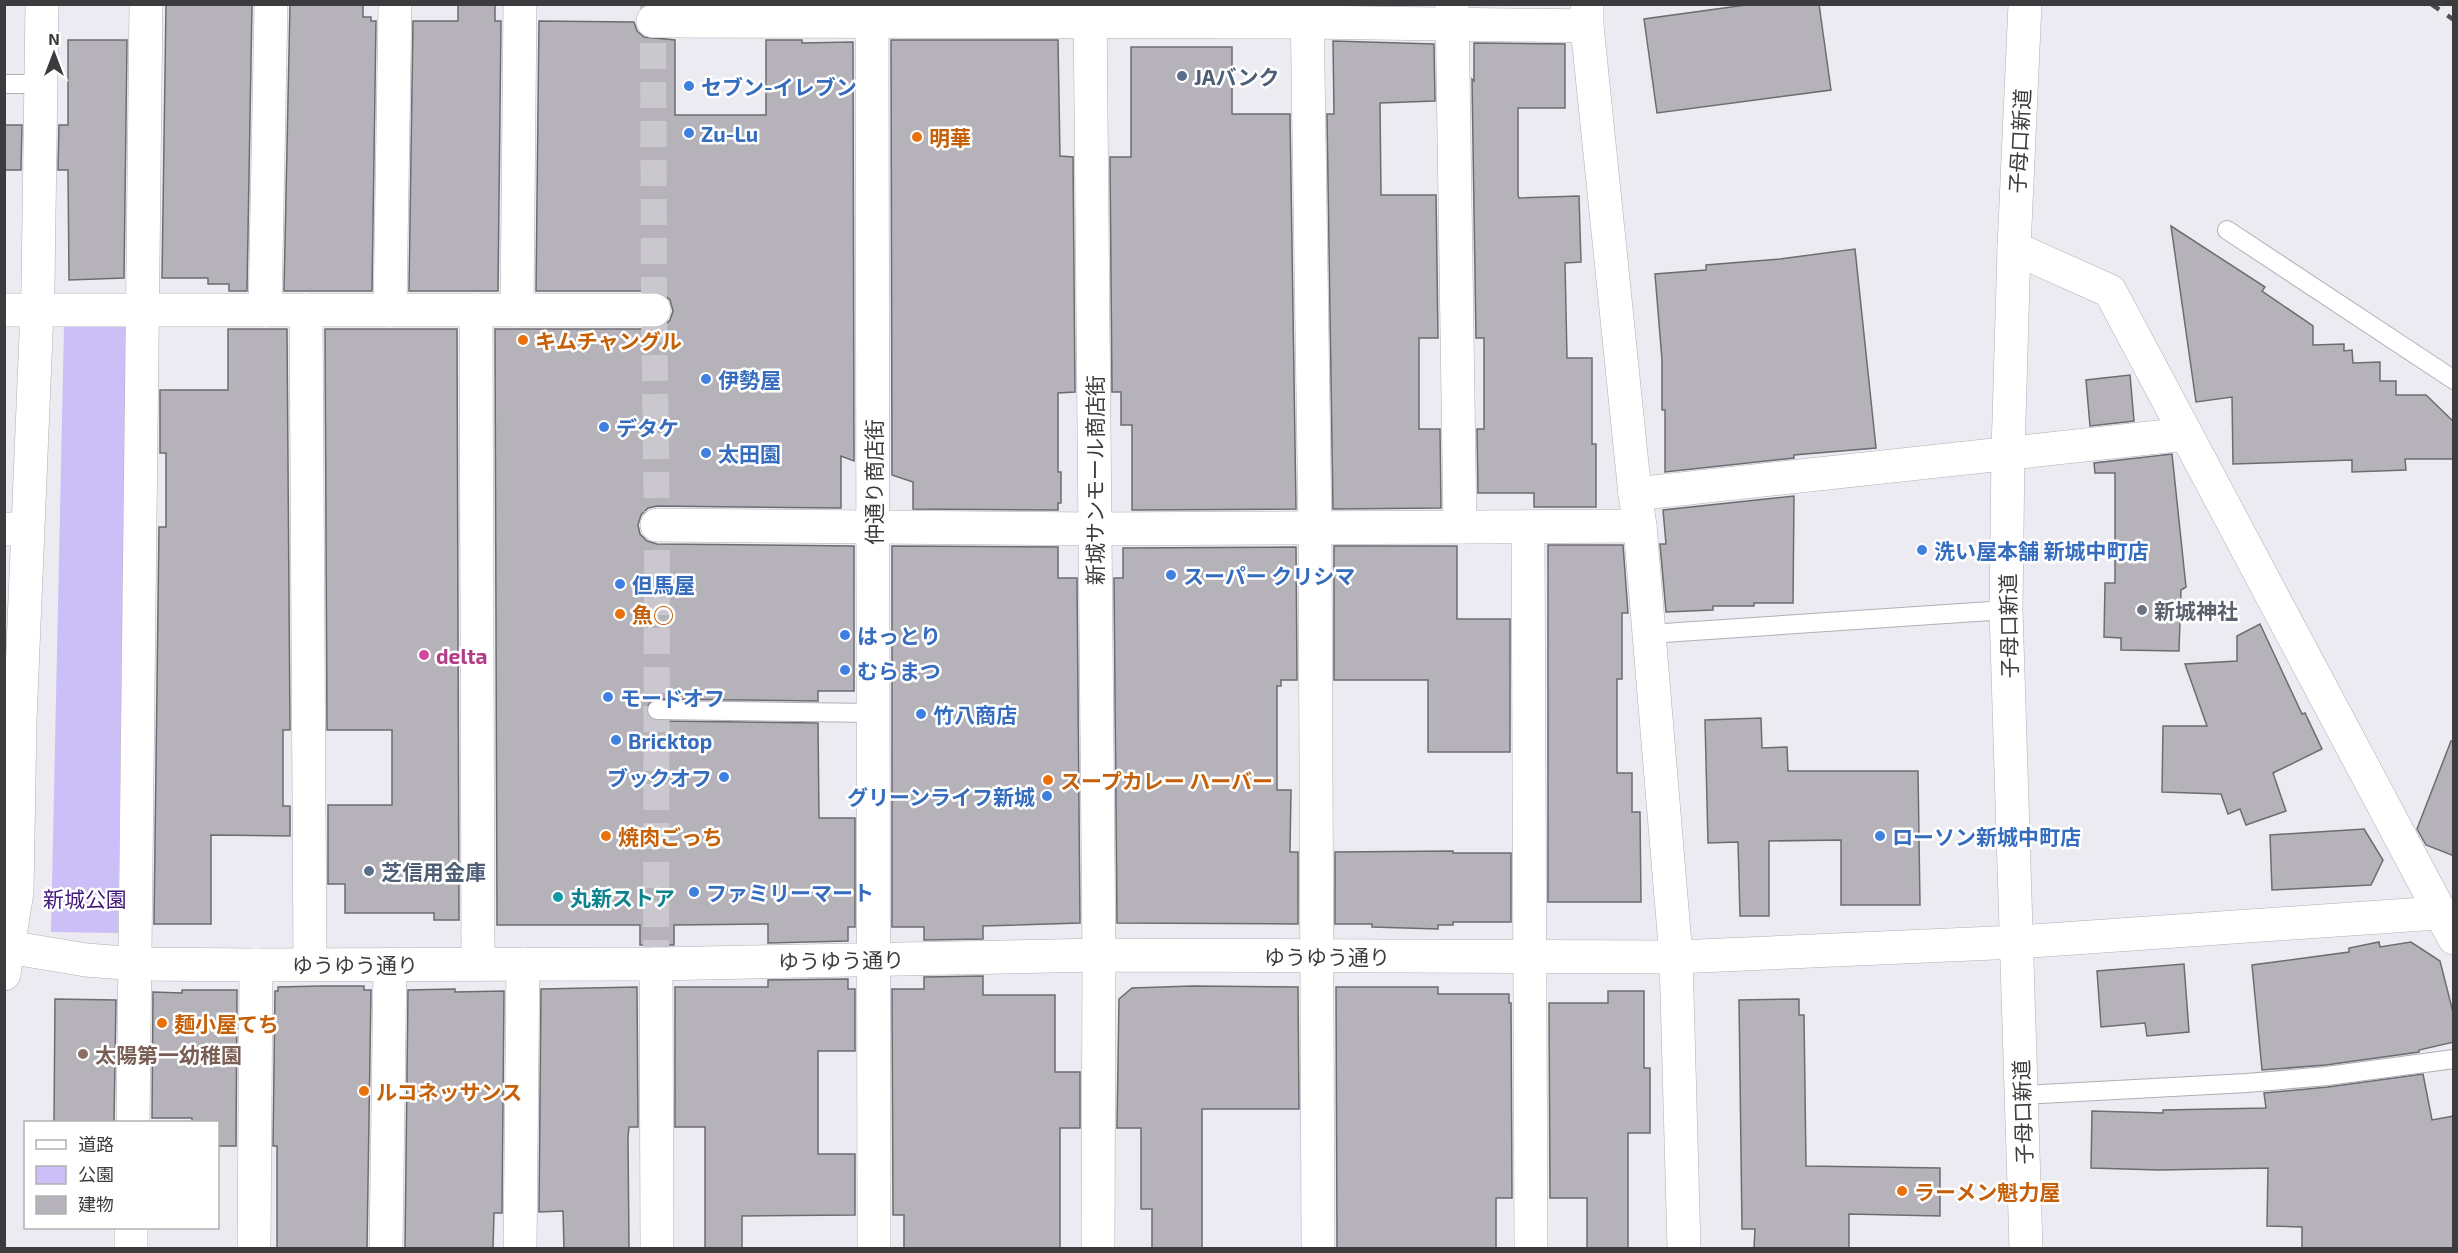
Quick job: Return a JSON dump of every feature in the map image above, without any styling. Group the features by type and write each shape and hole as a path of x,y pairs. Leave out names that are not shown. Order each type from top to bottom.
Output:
{"street":[{"path":"6,956 16,892 12,720 16,529 37,310 42,4"},
{"path":"134,1121 146,4"},
{"path":"266,310 271,4"},
{"path":"390,310 395,4"},
{"path":"517,310 520,4"},
{"name":"子母口新道","path":"2025,4 2014,248 2006,610 2026,1248"},
{"path":"653,21 872,13 1587,15 1640,526 1676,957 1684,1248"},
{"name":"仲通り商店街","path":"872,13 874,1248"},
{"name":"新城サンモール商店街","path":"1090,13 1099,955 1098,1248"},
{"path":"1307,13 1315,528 1318,1248"},
{"path":"1452,14 1460,527"},
{"path":"2014,248 2110,291 2448,923"},
{"path":"4,310 654,310"},
{"path":"306,310 310,964"},
{"path":"476,310 478,964"},
{"path":"1635,494 2186,434"},
{"path":"657,525 1094,529 1640,526"},
{"path":"1528,527 1531,1248"},
{"name":"ゆうゆう通り","path":"6,956 137,964 256,965 656,964 1099,955 1676,957 2448,923"},
{"path":"387,1248 390,964"},
{"path":"520,1248 523,964"},
{"path":"656,964 657,1248"},
{"path":"254,1248 256,965"},
{"path":"131,1229 131,1248"}],"lane":[{"path":"4,84 41,84"},
{"path":"2227,230 2454,380"},
{"path":"1649,634 2006,610"},
{"path":"657,710 873,713"},
{"path":"2021,1095 2247,1083 2327,1076 2454,1059"}],"green space":[{"name":"新城公園","path":"64,326 126,326 118,933 51,932"}],"building":[{"path":"166,4 252,4 247,291 229,291 229,284 208,284 208,278 162,278"},
{"path":"290,4 363,4 363,17 371,17 371,21 376,21 372,291 284,291"},
{"path":"458,4 495,4 495,21 501,21 498,291 409,291 413,21 458,21"},
{"path":"1753,4 1819,4 1831,90 1657,113 1644,19"},
{"path":"539,21 634,22 637,31 644,37 675,40 675,115 766,115 766,40 802,40 802,43 853,42 854,461 841,456 841,508 657,506 648,508 641,515 638,525 640,534 647,541 657,544 854,546 854,691 818,691 818,701 657,699 651,701 646,709 648,716 657,721 818,723 819,818 855,818 855,927 848,927 848,941 768,943 768,924 674,925 674,945 640,945 640,925 497,925 495,329 654,329 664,326 670,320 673,311 670,300 655,291 536,291"},
{"path":"68,40 127,40 124,278 69,280 68,170 58,170 59,125 68,125"},
{"path":"891,40 1058,40 1060,156 1073,157 1075,392 1058,393 1058,472 1061,472 1061,503 1058,503 1058,510 913,509 913,482 892,475"},
{"path":"1333,41 1434,44 1435,101 1380,103 1381,195 1436,195 1438,338 1419,338 1419,429 1440,429 1441,508 1333,509 1327,114 1334,114"},
{"path":"1474,43 1565,44 1565,108 1518,108 1518,195 1519,198 1579,196 1581,262 1565,263 1567,358 1592,358 1592,444 1596,444 1596,507 1534,507 1534,493 1478,493 1477,429 1484,429 1484,338 1476,338 1472,79 1474,81"},
{"path":"1131,47 1232,47 1232,114 1290,114 1296,509 1132,510 1132,425 1121,425 1121,392 1112,392 1110,157 1131,157"},
{"path":"4,125 22,125 21,170 4,170"},
{"path":"2171,226 2265,287 2262,291 2313,326 2313,345 2344,344 2344,351 2352,350 2353,363 2380,362 2380,381 2396,381 2396,395 2426,395 2454,422 2454,459 2405,459 2406,470 2352,472 2352,460 2233,464 2232,397 2196,402"},
{"path":"1855,249 1876,448 1794,455 1794,458 1665,472 1665,410 1662,410 1662,360 1655,274 1706,270 1706,265 1780,259"},
{"path":"228,329 287,329 290,730 283,730 283,806 290,806 290,836 211,835 211,924 154,924 159,527 166,527 166,453 160,453 160,390 228,390"},
{"path":"325,329 457,329 459,920 434,920 434,913 345,913 345,884 328,884 328,805 392,805 392,730 327,730"},
{"path":"2130,375 2134,421 2090,426 2086,380"},
{"path":"2172,454 2186,587 2181,590 2179,651 2121,650 2121,638 2104,637 2105,583 2115,583 2115,473 2095,473 2094,463"},
{"path":"1794,496 1793,603 1754,603 1754,606 1713,606 1713,610 1666,612 1660,544 1666,544 1663,510"},
{"path":"1548,545 1623,545 1628,613 1622,613 1622,679 1617,679 1617,773 1632,773 1632,812 1640,812 1641,902 1548,902"},
{"path":"892,546 1058,547 1058,578 1077,578 1080,923 983,926 983,939 924,940 924,927 892,927"},
{"path":"1334,546 1457,546 1457,619 1510,619 1510,752 1428,752 1428,680 1334,680"},
{"path":"1296,547 1297,680 1281,680 1281,686 1277,686 1277,790 1291,790 1290,852 1298,852 1298,924 1117,923 1114,578 1123,578 1123,548"},
{"path":"2260,624 2302,714 2305,713 2322,749 2273,773 2286,811 2246,825 2240,809 2228,814 2221,794 2162,792 2163,726 2207,726 2185,664 2237,661 2237,636"},
{"path":"1761,718 1762,748 1787,747 1788,771 1918,771 1920,905 1841,905 1841,840 1769,841 1769,916 1740,916 1738,842 1708,843 1705,720"},
{"path":"2451,741 2454,742 2454,856 2426,845 2417,829"},
{"path":"2364,829 2383,860 2371,885 2272,890 2270,835"},
{"path":"1453,851 1453,853 1511,853 1511,922 1453,922 1453,925 1438,925 1438,929 1335,924 1335,852"},
{"path":"2379,942 2380,947 2411,942 2440,961 2454,1016 2454,1042 2419,1050 2419,1052 2326,1065 2262,1070 2252,965 2349,952 2349,948"},
{"path":"2184,964 2189,1032 2147,1036 2145,1023 2101,1027 2097,971"},
{"path":"983,976 983,995 1055,995 1055,1072 1080,1072 1080,1128 1060,1128 1060,1248 904,1248 904,1215 893,1215 892,989 924,989 924,977"},
{"path":"848,979 848,989 855,989 855,1051 818,1051 818,1154 855,1154 855,1215 742,1216 742,1248 705,1248 705,1127 675,1127 675,987 768,987 768,980"},
{"path":"364,986 364,990 371,990 367,1248 277,1248 277,1146 273,1146 275,991 278,991 278,987"},
{"path":"637,987 638,1127 629,1127 628,1137 629,1248 564,1248 563,1211 539,1212 541,989"},
{"path":"1298,987 1299,1109 1202,1109 1202,1248 1152,1248 1152,1209 1141,1209 1141,1128 1117,1128 1119,999 1132,988"},
{"path":"1336,987 1438,987 1438,994 1509,994 1509,1003 1511,1003 1512,1198 1496,1198 1496,1248 1337,1248"},
{"path":"455,989 455,992 504,991 502,1213 494,1213 493,1248 405,1248 408,990"},
{"path":"182,990 237,990 236,1146 219,1146 219,1121 152,1118 153,992 182,993"},
{"path":"1608,991 1644,991 1644,1068 1650,1068 1650,1133 1628,1133 1628,1248 1587,1248 1587,1198 1550,1198 1549,1003 1608,1003"},
{"name":"太陽第一幼稚園","path":"55,999 116,1000 114,1121 54,1121"},
{"path":"1799,999 1799,1015 1804,1015 1806,1166 1940,1168 1940,1216 1849,1214 1849,1248 1754,1248 1755,1229 1742,1229 1739,1000"},
{"path":"2423,1074 2432,1120 2454,1116 2454,1248 2302,1248 2302,1227 2267,1226 2268,1168 2159,1170 2091,1168 2092,1111 2163,1113 2163,1110 2266,1108 2264,1093"}],"tunnel":[{"path":"653,4 657,525 656,964"}],"railway":[{"path":"2431,4 2454,20"}],"place":[{"name":"JAバンク","path":"1182,76"},
{"name":"セブン-イレブン","path":"689,86"},
{"name":"Zu-Lu","path":"689,133"},
{"name":"明華","path":"917,137"},
{"name":"キムチャングル","path":"523,340"},
{"name":"伊勢屋","path":"706,379"},
{"name":"デタケ","path":"604,427"},
{"name":"太田園","path":"706,453"},
{"name":"洗い屋本舗 新城中町店","path":"1922,550"},
{"name":"スーパー クリシマ","path":"1171,575"},
{"name":"但馬屋","path":"620,584"},
{"name":"新城神社","path":"2142,610"},
{"name":"魚○","path":"620,614"},
{"name":"はっとり","path":"845,635"},
{"name":"delta","path":"424,655"},
{"name":"むらまつ","path":"845,670"},
{"name":"モードオフ","path":"608,697"},
{"name":"竹八商店","path":"921,714"},
{"name":"Bricktop","path":"616,740"},
{"name":"ブックオフ","path":"724,777"},
{"name":"スープカレー ハーバー","path":"1048,780"},
{"name":"グリーンライフ新城","path":"1047,796"},
{"name":"焼肉ごっち","path":"606,836"},
{"name":"ローソン新城中町店","path":"1880,836"},
{"name":"芝信用金庫","path":"369,871"},
{"name":"ファミリーマート","path":"694,892"},
{"name":"丸新ストア","path":"558,897"},
{"name":"麺小屋てち","path":"162,1023"},
{"name":"太陽第一幼稚園","path":"83,1054"},
{"name":"ルコネッサンス","path":"364,1091"},
{"name":"ラーメン魁力屋","path":"1902,1191"}]}
